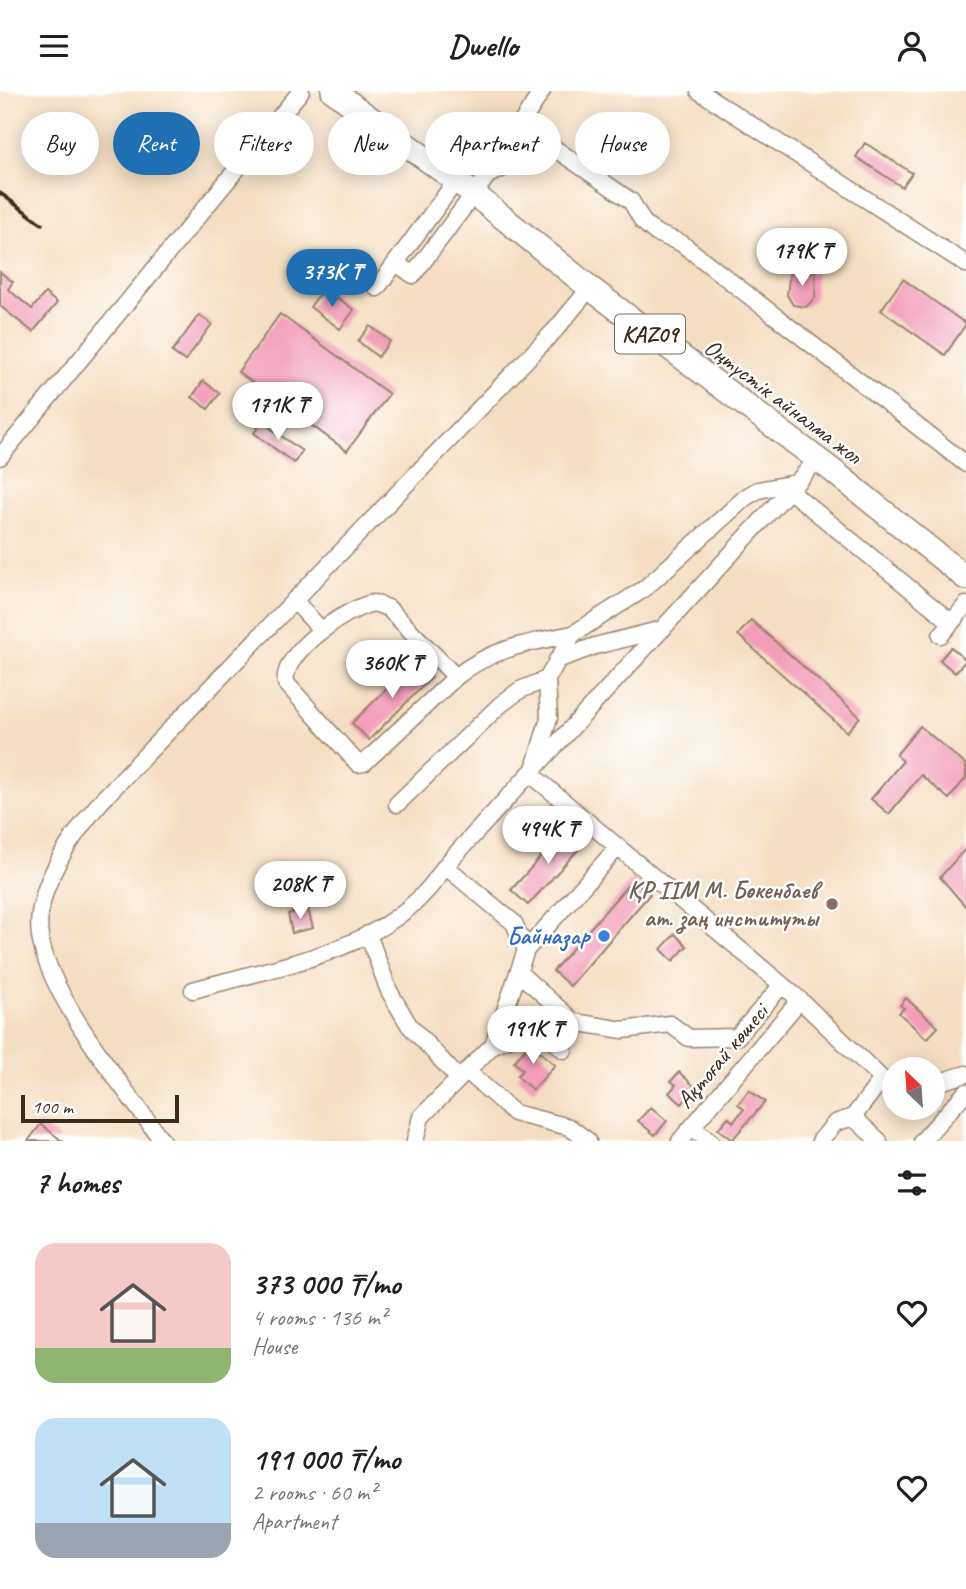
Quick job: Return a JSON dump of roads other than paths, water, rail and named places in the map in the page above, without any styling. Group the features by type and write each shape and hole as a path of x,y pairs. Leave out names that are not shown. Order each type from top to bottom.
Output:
{"highway":[{"name":"Оңтүстік айналма жол","path":"333,91 465,188 590,289 818,459 966,578"}],"street":[{"path":"0,457 301,91"},
{"path":"528,112 542,91"},
{"path":"699,91 966,264"},
{"path":"561,153 631,201 643,222 656,233 681,243 966,464"},
{"path":"377,288 396,263 413,275 465,188 488,175"},
{"path":"162,1141 73,1015 40,936 42,908 54,872 70,838 103,799 556,329 590,289"},
{"path":"193,990 341,947 395,920 432,889 445,866 532,775 818,459"},
{"path":"792,486 946,628 966,605"},
{"path":"456,677 388,608 374,603 362,605 321,630 289,664 284,675 286,683 358,764 364,763 472,663 517,645 573,633 644,589 746,497 758,491 792,486"},
{"path":"294,600 321,630"},
{"path":"557,660 595,646 663,629"},
{"path":"532,775 549,718 547,679 573,633"},
{"path":"397,804 500,705 520,690 547,679"},
{"path":"532,775 800,1000 882,1076"},
{"path":"494,1045 526,950 618,847"},
{"path":"445,866 514,923 526,950"},
{"path":"368,934 389,991 409,1025 463,1075 514,1113 569,1127 588,1141"},
{"path":"518,972 574,1022 623,1030 670,1024 689,1038 737,1037 782,985"},
{"name":"Ақтоғай көшесі","path":"680,1141 800,1000"},
{"path":"415,1141 421,1117 494,1045 538,1027 557,1007"},
{"path":"538,1027 564,1050"},
{"path":"945,1080 966,1074"},
{"path":"820,1141 835,1123 853,1117 882,1088"},
{"path":"922,1141 966,1093"},
{"path":"853,1117 879,1141"},
{"path":"692,1127 709,1141"}],"railway":[{"path":"0,193 42,224"}],"place":[{"name":"ҚР ІІМ М. Бөкенбаев ат. заң институты","path":"832,904"},
{"name":"Байназар","path":"604,936"}]}
